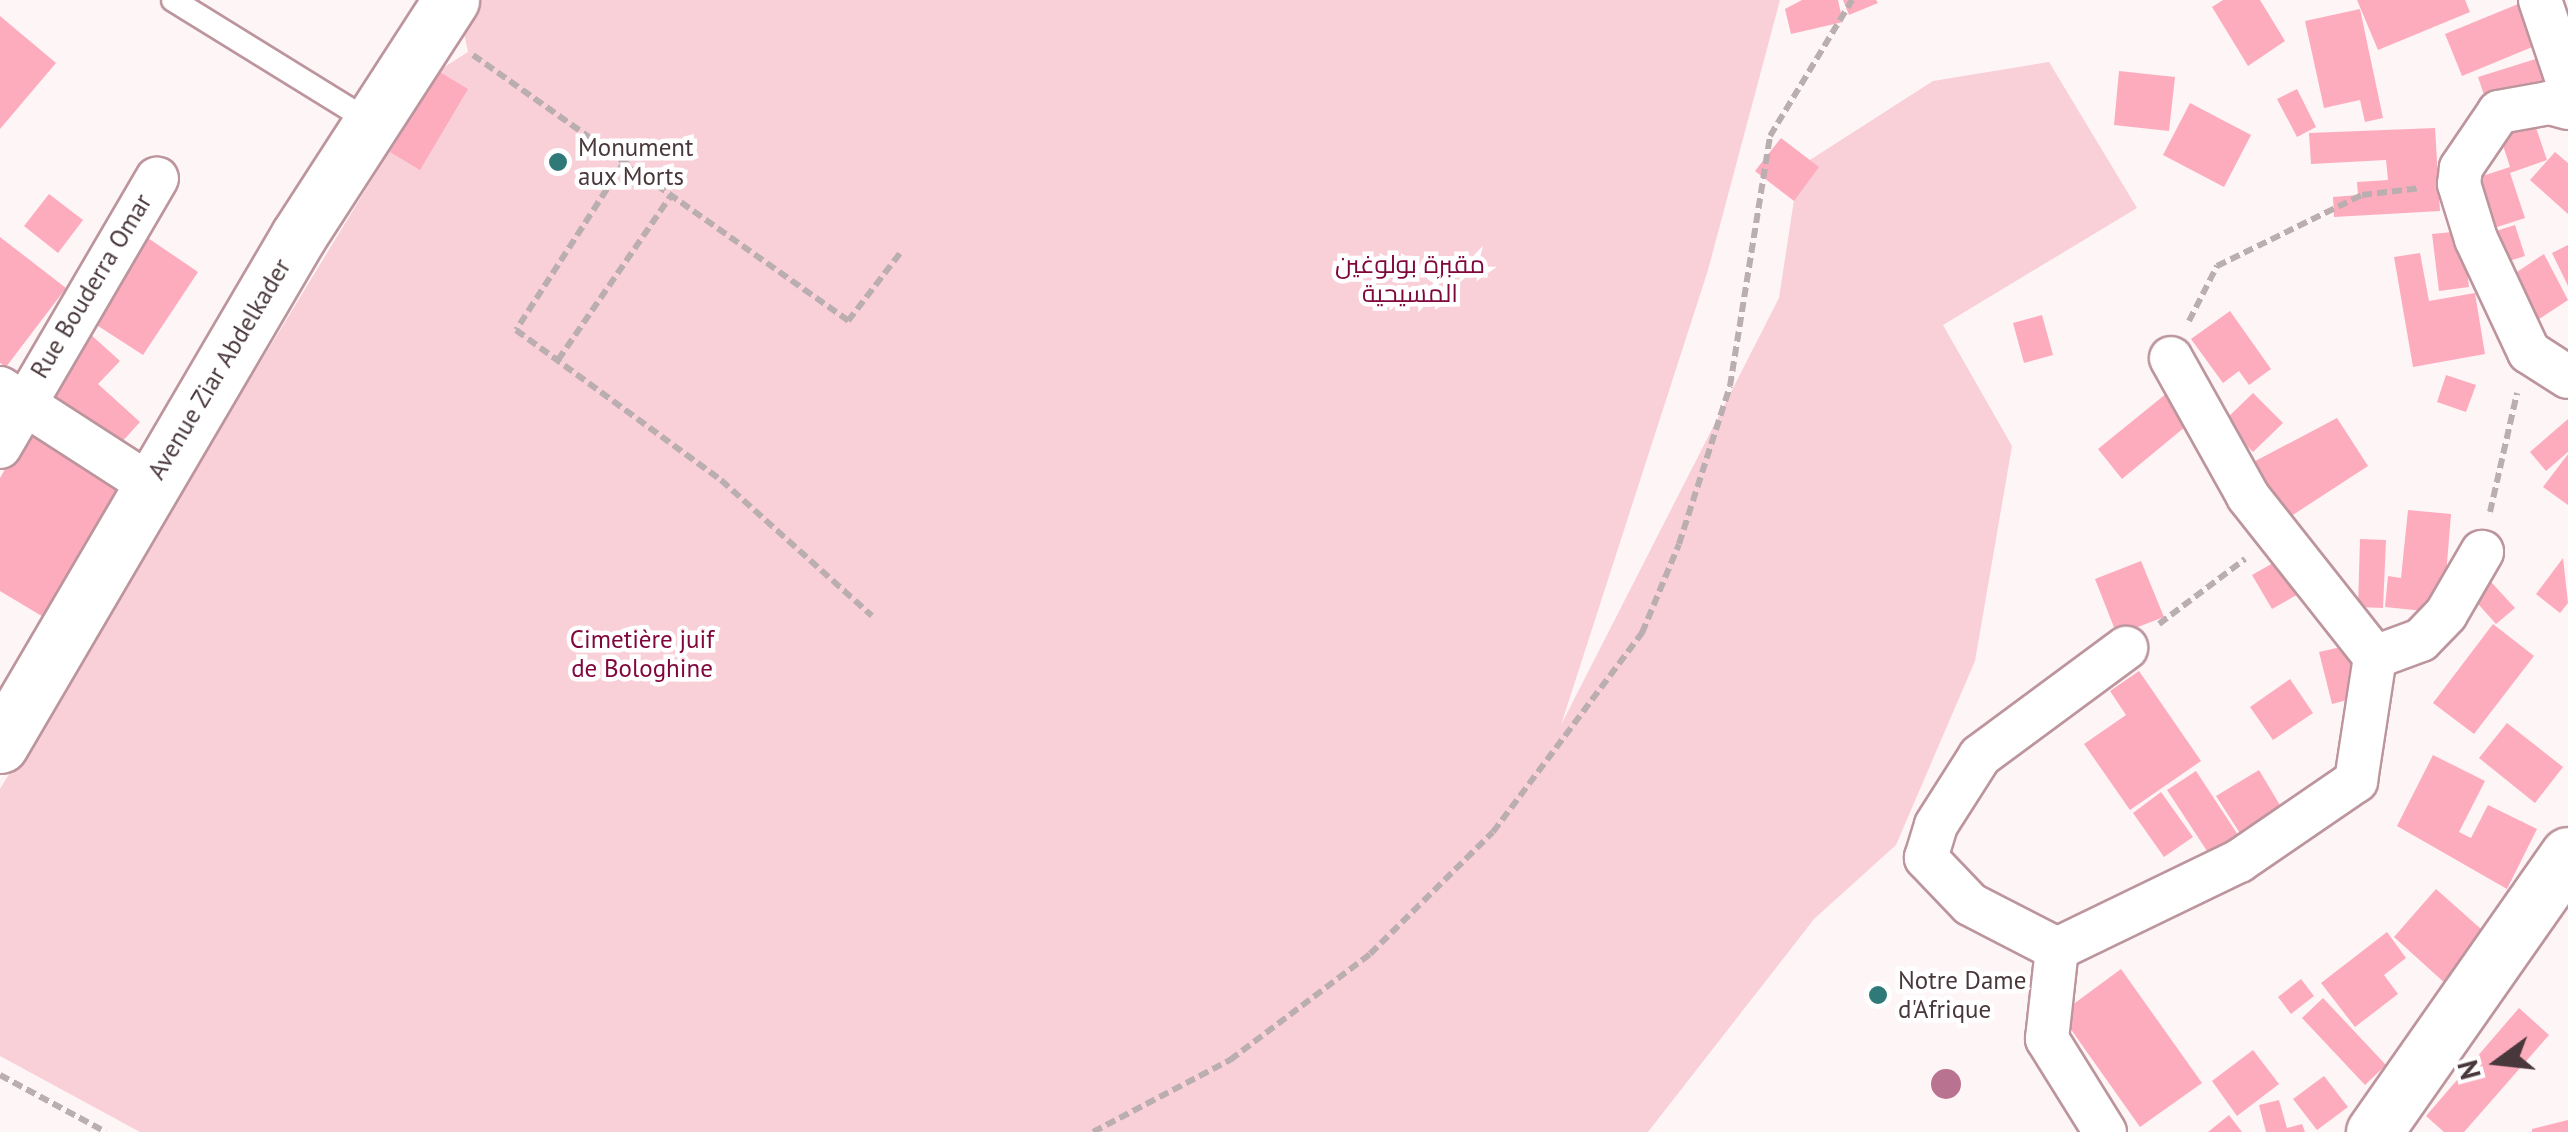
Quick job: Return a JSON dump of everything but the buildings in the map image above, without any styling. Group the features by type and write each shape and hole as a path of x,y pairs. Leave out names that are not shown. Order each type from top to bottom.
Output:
{"main road":[{"name":"Avenue Ziar Abdelkader","path":"0,745 150,485 372,122 452,0"},
{"path":"2374,1132 2568,855"}],"street":[{"path":"2540,0 2568,82"},
{"path":"2568,108 2549,103 2499,112 2461,168 2459,184 2476,238 2529,352 2568,377"},
{"name":"Rue Bouderra Omar","path":"0,447 9,396 157,178"},
{"path":"2057,949 2238,861 2356,782 2375,657 2278,534 2171,358"},
{"path":"9,396 150,485"},
{"path":"2375,657 2421,640 2446,614 2482,552"},
{"path":"2057,949 1970,904 1926,858 1936,825 1980,756 2126,648"},
{"path":"2057,949 2046,1039 2105,1132"}],"lane":[{"path":"174,0 372,122"}],"path":[{"path":"1094,1132 1230,1060 1370,954 1493,832 1622,662 1679,544 1730,386 1770,136 1852,0"},
{"path":"468,52 848,321 901,252"},
{"path":"623,164 516,330 721,480 872,616"},
{"path":"2171,358 2218,266 2362,195 2459,184"},
{"path":"558,360 670,197"},
{"path":"2482,552 2529,352"},
{"path":"2126,648 2278,534"},
{"path":"0,1076 106,1132"}],"green space":[{"path":"475,0 1780,0 1708,270 1561,725 1779,298 1799,167 1933,81 2049,62 2137,208 1943,325 2012,446 1975,661 1896,845 1814,919 1648,1132 140,1132 0,1056 0,789 438,71 468,52 461,19"}],"place":[{"name":"Monument aux Morts","path":"558,162"},
{"name":"Notre Dame d'Afrique","path":"1878,995"}],"park label":[{"name":"مقبرة بولوغين المسيحية","path":"1410,280"},
{"name":"Cimetière juif de Bologhine","path":"642,654"}]}
